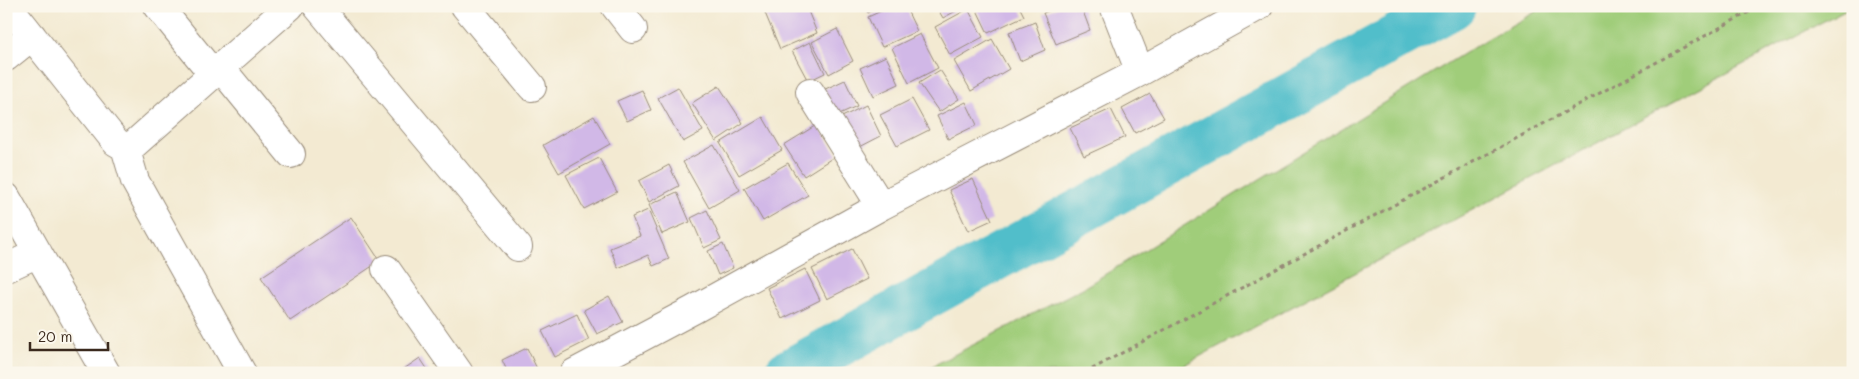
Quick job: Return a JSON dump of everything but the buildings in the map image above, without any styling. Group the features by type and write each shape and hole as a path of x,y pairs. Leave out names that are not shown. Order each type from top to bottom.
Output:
{"street":[{"path":"8,6 116,142 125,147 132,146 290,6"},
{"path":"158,6 291,154"},
{"path":"317,6 518,247"},
{"path":"465,6 532,87"},
{"path":"615,6 633,29"},
{"path":"574,373 693,310 875,194 1259,6"},
{"path":"1117,15 1137,65"},
{"path":"6,57 32,36"},
{"path":"810,92 875,194"},
{"path":"125,147 135,181 242,373"},
{"path":"6,197 106,373"},
{"path":"6,268 38,253"},
{"path":"386,269 459,373"}],"path":[{"path":"1085,373 1760,6"}],"green space":[{"path":"1546,6 1852,6 1169,373 919,373 1083,288 1489,38"}],"waterway":[{"path":"787,373 1453,6"}]}
